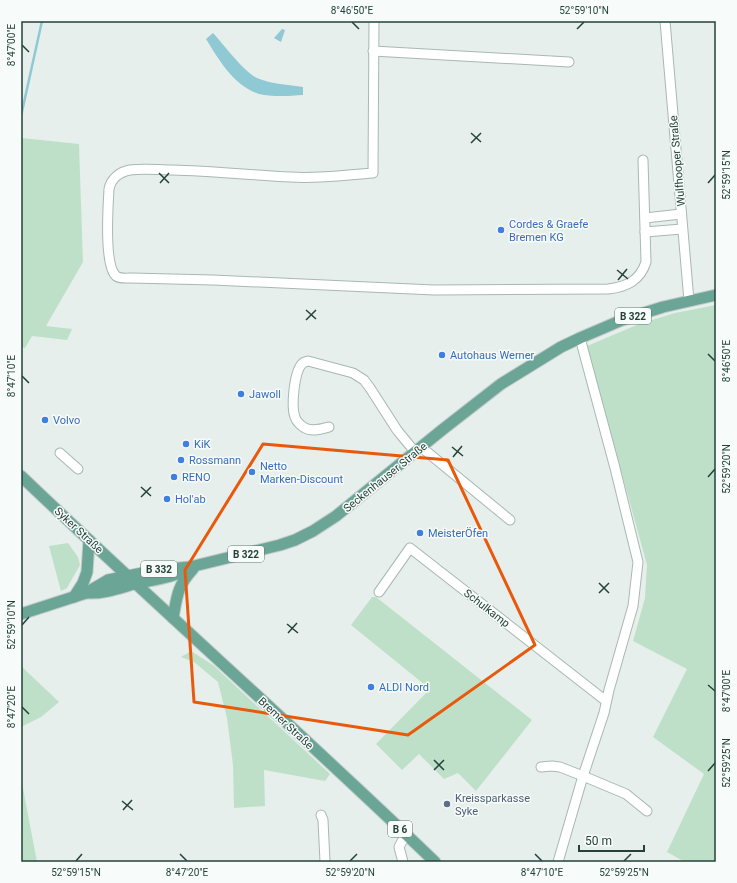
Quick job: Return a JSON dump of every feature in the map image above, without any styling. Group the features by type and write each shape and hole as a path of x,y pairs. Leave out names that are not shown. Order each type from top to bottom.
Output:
{"main road":[{"name":"B 322","path":"580,338 622,320 688,301 716,295"},
{"name":"Seckenhauser Straße","path":"193,567 280,545 313,531 336,516 501,384 580,338"},
{"name":"Syker Straße","path":"21,476 133,580"},
{"path":"74,597 83,583 87,572 89,540"},
{"name":"B 322","path":"133,580 181,572 193,567"},
{"path":"174,618 178,591 193,567"},
{"path":"21,614 86,593 95,594 110,591 133,580"},
{"name":"Bremer Straße","path":"133,580 435,862"}],"street":[{"path":"374,21 373,173 308,178 179,170 131,170 123,172 113,179 109,189 108,253 111,265 116,275 120,278 213,280 434,290 618,288 634,281 644,270 646,262 643,160"},
{"name":"Wulfhooper Straße","path":"665,21 688,301"},
{"path":"373,51 569,62"},
{"path":"645,218 681,214"},
{"path":"646,232 682,229"},
{"path":"558,862 604,713 606,701 633,606 638,562 617,476 580,338"},
{"path":"329,427 311,430 304,428 295,417 292,404 297,375 303,362 308,361 353,373 364,380 397,430 418,450 510,520"},
{"path":"60,453 78,469"},
{"name":"Schulkamp","path":"379,592 410,548 606,701"},
{"path":"541,767 560,767 584,776 626,794 647,811"},
{"path":"321,815 323,820 325,862"},
{"path":"402,862 399,847 406,834"}],"highlighted area":[{"path":"263,444 448,460 535,645 408,735 194,702 185,570"}],"green space":[{"path":"22,138 79,144 83,262 46,326 72,329 67,340 32,336 25,348 21,347"},
{"path":"716,305 716,862 685,862 667,852 704,774 653,737 687,669 633,641 645,598 647,565 587,346 639,324 675,313"},
{"path":"68,543 78,557 80,565 67,588 61,591 49,546"},
{"path":"372,597 376,597 532,720 476,791 458,773 444,779 419,754 402,770 376,744 430,689 351,625"},
{"path":"191,651 213,665 330,774 325,781 264,770 265,806 234,808 233,765 227,718 218,682 194,662 181,657"},
{"path":"21,666 59,702 41,717 21,727"},
{"path":"21,778 37,862 21,862"}],"water":[{"path":"282,29 285,30 281,42 274,38"},
{"path":"213,33 240,64 252,75 268,82 303,87 303,95 264,95 250,90 242,85 228,71 206,39"}],"waterway":[{"path":"21,116 42,21"}],"place":[{"name":"Cordes & Graefe Bremen KG","path":"501,230"},
{"name":"Autohaus Werner","path":"442,355"},
{"name":"Jawoll","path":"241,394"},
{"name":"Volvo","path":"45,420"},
{"name":"KiK","path":"186,444"},
{"name":"Rossmann","path":"181,460"},
{"name":"Netto Marken-Discount","path":"252,472"},
{"name":"RENO","path":"174,477"},
{"name":"Hol'ab","path":"167,499"},
{"name":"MeisterÖfen","path":"420,533"},
{"name":"ALDI Nord","path":"371,687"},
{"name":"Kreissparkasse Syke","path":"447,804"}]}
